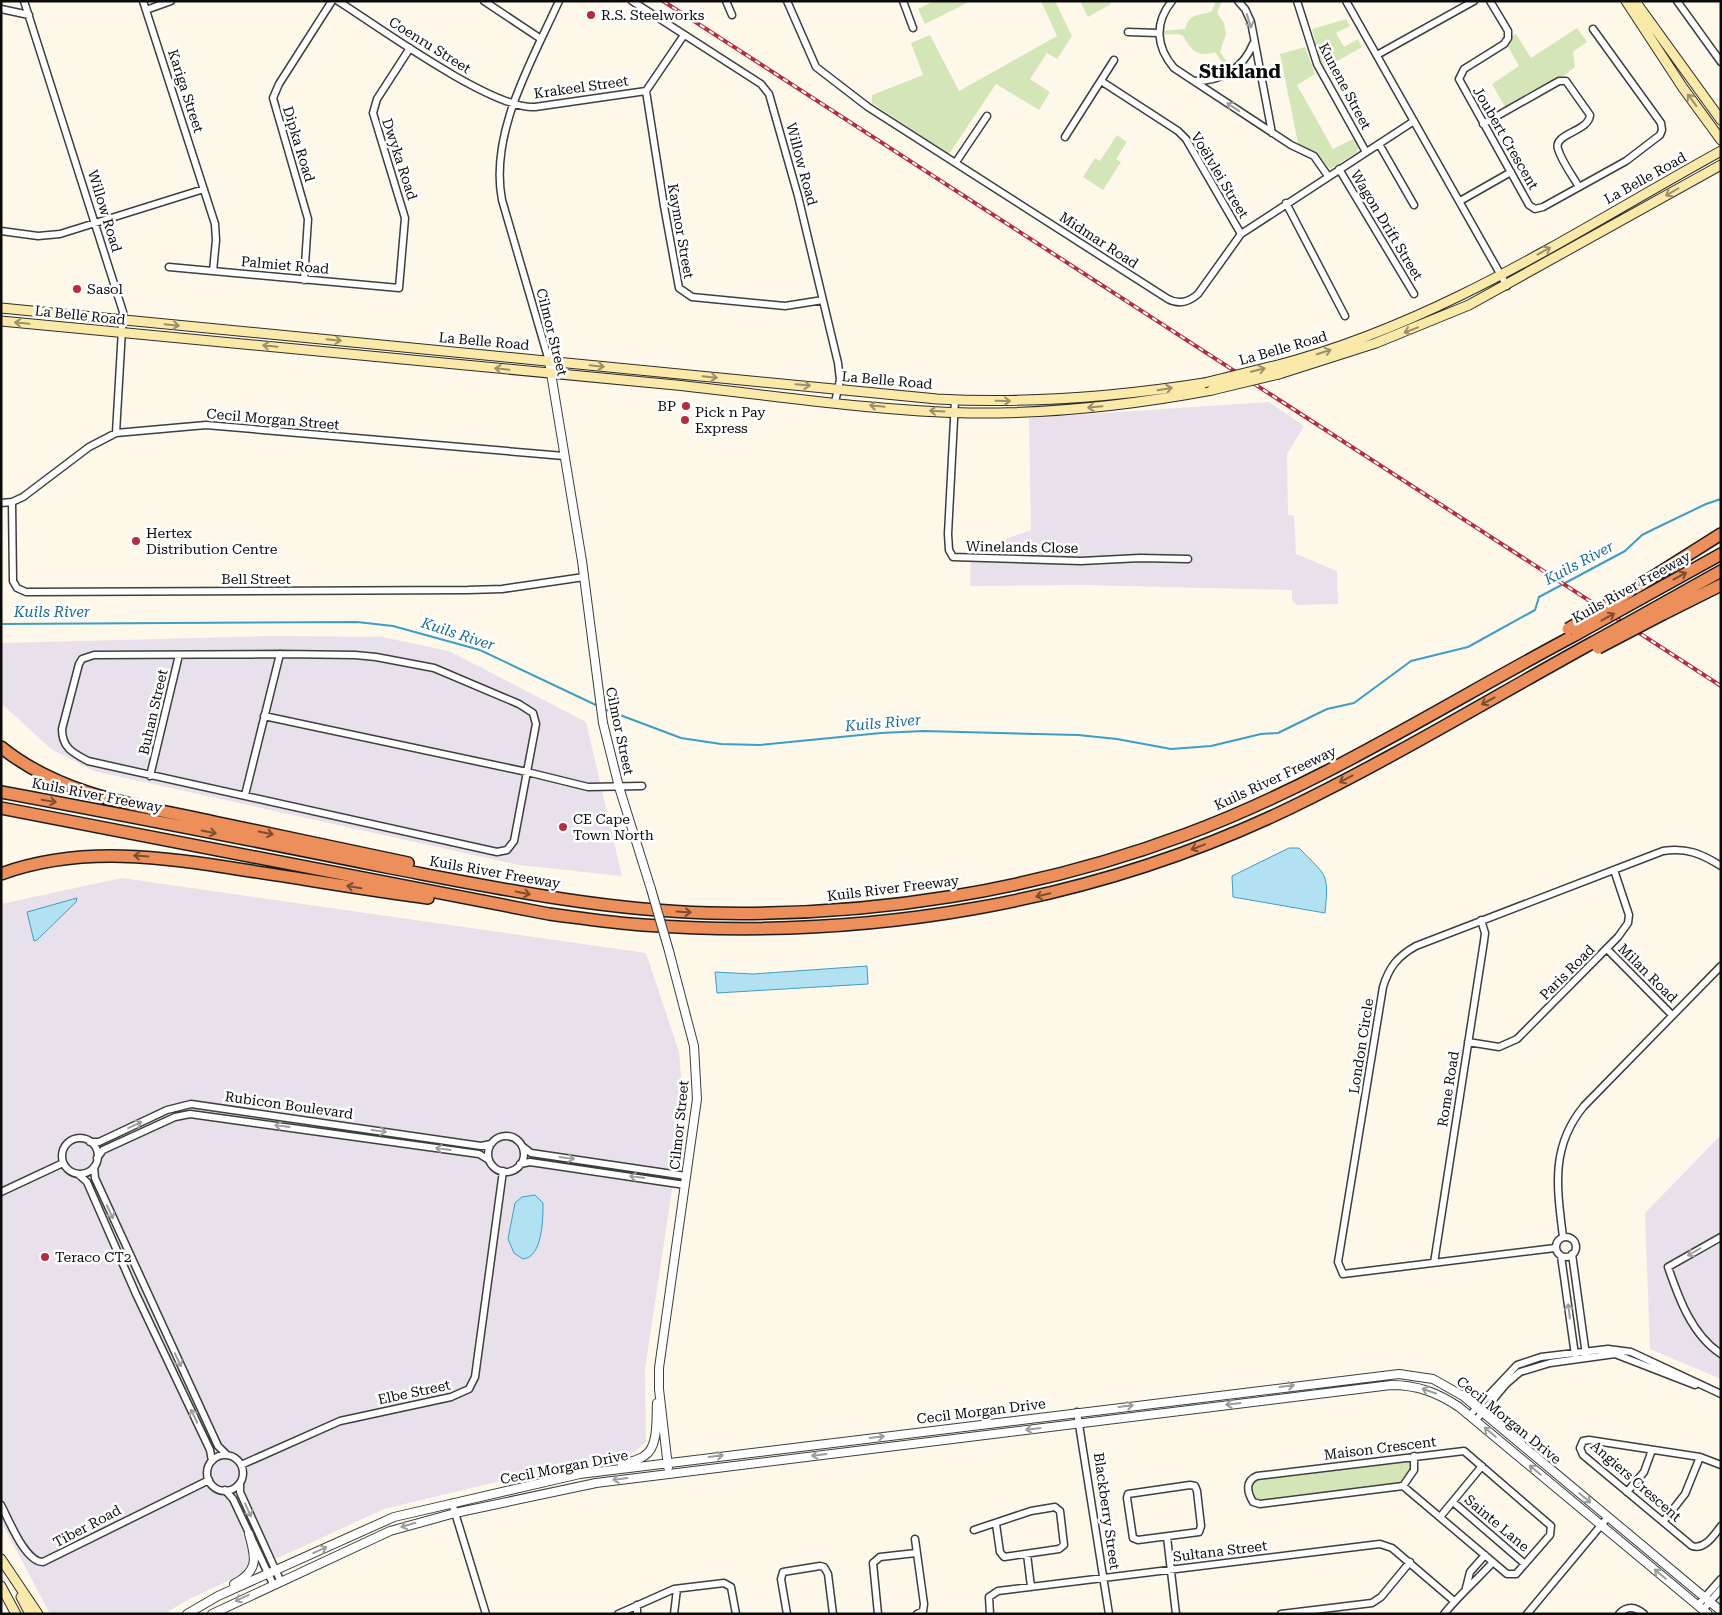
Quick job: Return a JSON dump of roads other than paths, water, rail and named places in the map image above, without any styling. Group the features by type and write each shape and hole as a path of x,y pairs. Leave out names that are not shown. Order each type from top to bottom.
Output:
{"highway":[{"path":"1572,632 1629,592 1721,534"},
{"name":"Kuils River Freeway","path":"1,792 552,898 642,909 760,913 825,911 911,903 1028,881 1144,849 1268,801 1377,744 1541,653 1555,638 1572,632 1640,599 1721,554"},
{"path":"1,808 549,914 642,925 764,929 867,924 944,914 1009,902 1127,872 1193,849 1252,824 1341,782 1510,689 1534,681 1659,611 1721,571"},
{"path":"1659,611 1721,585"},
{"path":"1,747 36,770 82,791 132,804 456,874 493,887"},
{"path":"1,874 67,858 135,855 188,861 425,898 489,903"}],"main road":[{"path":"1626,1 1683,88 1721,140"},
{"path":"1635,1 1721,120"},
{"name":"La Belle Road","path":"1,308 549,360 838,390 955,400 1065,400 1140,393 1278,370 1374,334 1459,298 1721,151"},
{"name":"La Belle Road","path":"1,321 954,412 1043,411 1089,408 1143,402 1212,390 1278,370 1353,352 1414,329 1507,286 1721,165"},
{"path":"1502,275 1512,277 1530,266 1552,260"},
{"path":"1459,298 1471,297 1496,285 1507,286"},
{"path":"1,1559 30,1614"},
{"path":"1,1559 38,1614"},
{"path":"1,1586 16,1614"}],"street":[{"name":"Willow Road","path":"24,1 112,276 123,321 116,434"},
{"name":"Kariga Street","path":"143,1 216,228 213,271"},
{"path":"146,10 171,1"},
{"name":"Dipka Road","path":"304,280 308,219 274,98 279,84 332,1"},
{"name":"Coenru Street","path":"338,1 463,81 512,104"},
{"path":"484,1 541,39"},
{"name":"Cilmor Street","path":"559,1 512,104 500,158 500,188 549,360 584,577 603,723 619,787 688,1018 696,1069 697,1099 660,1351 658,1389 669,1474"},
{"name":"Willow Road","path":"632,1 761,84 769,94 795,187 838,363 838,390 835,402"},
{"path":"726,1 732,15"},
{"name":"Midmar Road","path":"787,1 812,61 821,73 868,107 1172,302 1185,302 1198,294 1241,234 1414,121"},
{"path":"903,1 913,28"},
{"path":"1172,1 1163,14 1158,33 1166,58 1180,73 1193,82 1302,152 1317,158 1328,176"},
{"path":"1238,1 1244,8 1250,22 1272,133"},
{"name":"Kunene Street","path":"1296,1 1312,53 1366,152"},
{"path":"1346,1 1507,286"},
{"path":"1377,56 1474,1"},
{"name":"Joubert Crescent","path":"1490,1 1508,31 1508,38 1504,44 1464,68 1460,73 1460,84 1530,205 1535,209 1543,207 1626,161 1660,135 1662,127 1593,29"},
{"path":"1677,1 1718,53 1721,62"},
{"path":"1,9 29,15"},
{"path":"1128,32 1158,33"},
{"name":"Krakeel Street","path":"512,104 531,108 646,91 684,35"},
{"path":"1193,82 1206,81 1226,75 1243,62 1254,43"},
{"name":"Dwyka Road","path":"399,288 405,218 372,113 377,99 410,48"},
{"path":"1064,137 1114,60"},
{"name":"Voëlvlei Street","path":"1101,81 1185,138 1241,234"},
{"path":"1483,124 1558,81 1566,81 1590,115 1586,124 1560,139 1557,144 1559,152 1579,187"},
{"name":"Kaymor Street","path":"646,91 665,216 679,288 692,297 786,306 823,300"},
{"path":"956,162 987,116"},
{"path":"1379,144 1414,205"},
{"name":"Wagon Drift Street","path":"1339,169 1414,294"},
{"path":"1460,201 1511,172"},
{"path":"1,231 46,236 204,189"},
{"path":"1286,203 1345,316"},
{"name":"Palmiet Road","path":"169,267 399,288"},
{"name":"Winelands Close","path":"955,400 948,534 949,550 953,557 1088,561 1140,558 1188,559"},
{"name":"Cecil Morgan Street","path":"1,503 12,502 23,497 89,447 116,434 214,424 564,456"},
{"name":"Bell Street","path":"12,502 13,581 17,588 26,592 468,590 502,589 584,577"},
{"path":"245,795 280,654"},
{"path":"280,654 355,655 400,660 434,668 524,706 533,713 536,724 514,841 511,847 502,852 99,765 74,753 64,744 62,729 79,664 82,659 94,656 280,654"},
{"name":"Buhan Street","path":"150,776 179,655"},
{"path":"264,716 527,772 588,787 642,786"},
{"name":"London Circle","path":"1555,1248 1344,1274 1338,1262 1381,996 1387,973 1406,951 1481,920 1671,850 1697,852 1721,866"},
{"name":"Paris Road","path":"1468,1042 1499,1047 1509,1045 1518,1039 1607,949 1628,923 1629,915 1614,870"},
{"name":"Rome Road","path":"1434,1263 1484,941 1484,928 1481,920"},
{"name":"Milan Road","path":"1607,949 1672,1015"},
{"path":"1563,1237 1558,1191 1558,1166 1570,1125 1584,1106 1721,966"},
{"name":"Rubicon Boulevard","path":"90,1142 99,1142 167,1110 191,1104 481,1146 491,1144"},
{"name":"Rubicon Boulevard","path":"97,1158 103,1150 175,1117 190,1114 479,1154 489,1160"},
{"path":"685,1185 531,1162 520,1164 512,1170 503,1171 493,1166 489,1160 488,1153 491,1144 497,1138 506,1136 515,1139 531,1153 686,1176"},
{"path":"212,1461 210,1450 136,1294 86,1181 63,1164 62,1152 68,1143 77,1138 90,1142 95,1148 97,1158 94,1167 95,1178 218,1446 227,1455"},
{"path":"520,1164 523,1152 522,1146"},
{"path":"1,1192 63,1164"},
{"path":"78,1174 94,1167"},
{"name":"Elbe Street","path":"241,1465 334,1423 451,1397 468,1389 475,1377 503,1171"},
{"path":"1563,1237 1556,1242 1555,1248 1561,1256 1575,1356"},
{"path":"1563,1237 1574,1240 1576,1246 1572,1254 1586,1354"},
{"path":"1721,1237 1668,1268 1686,1312 1709,1344 1721,1354"},
{"path":"1561,1256 1572,1254"},
{"path":"1473,1418 1517,1365 1533,1359 1586,1354 1623,1356 1721,1394"},
{"name":"Cecil Morgan Drive","path":"187,1614 207,1602 387,1520 580,1474 1399,1374 1423,1376 1444,1383 1480,1410 1721,1611"},
{"name":"Cecil Morgan Drive","path":"212,1614 376,1536 418,1522 576,1486 1391,1385 1411,1386 1439,1394 1473,1418 1703,1610"},
{"path":"618,1468 626,1462 644,1456 652,1448 658,1389"},
{"name":"Blackberry Street","path":"1078,1412 1109,1614"},
{"name":"Angiers Crescent","path":"1720,1530 1702,1546 1695,1547 1581,1453 1581,1443 1588,1440 1700,1457 1721,1465"},
{"path":"1628,1492 1644,1472 1652,1450"},
{"name":"Maison Crescent","path":"1464,1451 1482,1466 1551,1526 1550,1534 1518,1573 1510,1575 1403,1486 1260,1504 1253,1502 1249,1496 1248,1484 1251,1478 1257,1476 1464,1451"},
{"path":"272,1572 240,1492 241,1465 233,1456 216,1457 208,1471 209,1480 214,1486 225,1490 231,1496 249,1534 277,1582"},
{"path":"1403,1486 1414,1470 1414,1456"},
{"path":"1663,1522 1685,1494 1700,1457"},
{"name":"Sainte Lane","path":"1440,1517 1482,1466"},
{"name":"Tiber Road","path":"1,1505 27,1553 34,1560 43,1562 209,1480"},
{"path":"225,1490 235,1487 240,1483"},
{"path":"1193,1485 1197,1489 1200,1530 1196,1533 1167,1536 1136,1540 1133,1538 1127,1496 1132,1492 1193,1485"},
{"name":"Sainte Lane","path":"1452,1502 1525,1564"},
{"path":"452,1503 486,1614"},
{"path":"974,1530 1032,1511 1053,1507 1058,1508 1064,1542 1063,1547 1006,1557 1002,1555 996,1524"},
{"path":"1527,1614 1608,1517"},
{"path":"207,1602 250,1572 254,1556 249,1534"},
{"path":"1167,1536 1176,1614"},
{"path":"915,1539 924,1604 923,1611 917,1614"},
{"name":"Sultana Street","path":"990,1614 988,1600 993,1592 1380,1544 1389,1546 1410,1562 1454,1601"},
{"path":"878,1614 873,1563 880,1557 916,1553"},
{"path":"1027,1554 1031,1587"},
{"path":"1466,1588 1470,1572 1485,1555"},
{"path":"1281,1614 1372,1603 1381,1597 1410,1562"},
{"path":"1444,1614 1466,1588 1478,1579 1493,1562"},
{"path":"786,1614 781,1579 783,1572 820,1566 824,1567 828,1574 833,1614"},
{"path":"1703,1610 1707,1600 1721,1579"},
{"path":"618,1614 677,1589 727,1583 732,1590 736,1614"},
{"path":"674,1614 677,1589"},
{"path":"1707,1600 1721,1589"},
{"path":"637,1605 637,1614"},
{"path":"1619,1614 1631,1607 1644,1614"}],"water":[{"path":"1289,848 1299,848 1321,870 1327,890 1325,913 1233,897 1232,876"},
{"path":"77,898 76,902 34,941 27,912"},
{"path":"867,966 868,984 717,993 715,972 753,974"},
{"path":"535,1195 543,1203 540,1236 535,1252 530,1257 523,1259 514,1253 508,1239 515,1203 522,1197"}],"waterway":[{"name":"Kuils River","path":"604,709 681,738 721,744 760,745 881,733 923,731 1078,735 1117,739 1171,749 1211,746 1261,734 1278,733 1327,709 1354,703 1411,661 1468,647 1535,610 1539,597 1625,551 1642,535 1706,504 1721,499"},
{"name":"Kuils River","path":"1,624 357,622 393,626 480,650 598,706"}],"railway":[{"path":"663,1 1721,686"}],"place":[{"name":"R.S. Steelworks","path":"591,15"},
{"name":"Sasol","path":"77,289"},
{"name":"BP","path":"686,406"},
{"name":"Pick n Pay Express","path":"685,420"},
{"name":"Hertex Distribution Centre","path":"136,541"},
{"name":"CE Cape Town North","path":"563,827"},
{"name":"Teraco CT2","path":"45,1257"}],"district":[{"name":"Stikland","path":"1240,71"}]}
